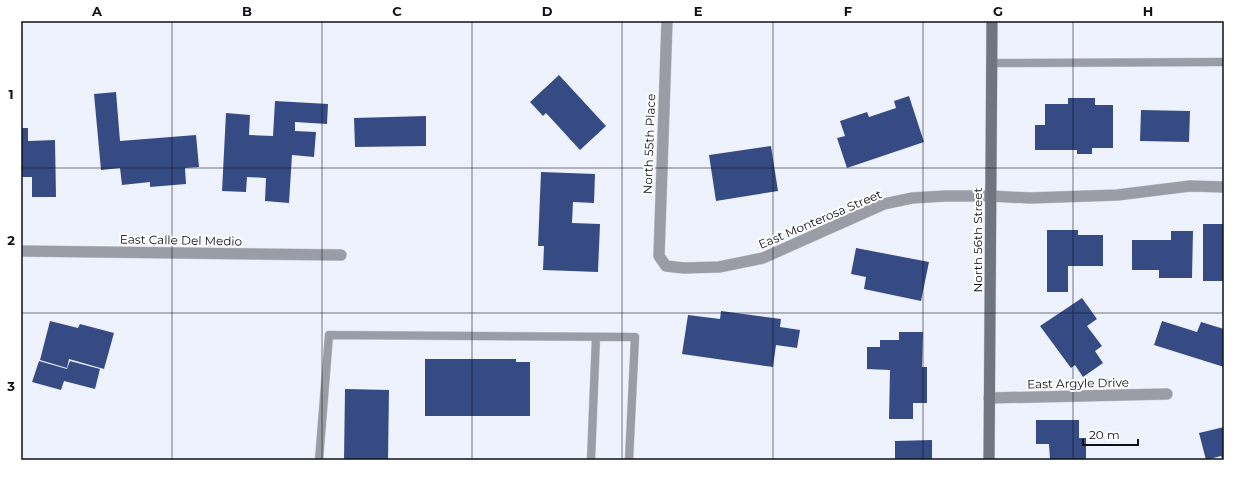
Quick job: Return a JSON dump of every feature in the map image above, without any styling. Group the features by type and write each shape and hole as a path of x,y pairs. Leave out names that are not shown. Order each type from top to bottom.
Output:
{"main road":[{"name":"North 56th Street","path":"989,460 992,21"}],"street":[{"name":"North 55th Place","path":"666,266 659,256 667,21"},
{"name":"East Monterosa Street","path":"666,266 684,268 718,267 763,258 884,204 912,198 945,196 1030,198 1118,195 1190,186 1224,187"},
{"name":"East Calle Del Medio","path":"21,251 341,255"},
{"name":"East Argyle Drive","path":"990,398 1167,394"}],"lane":[{"path":"992,63 1224,62"},
{"path":"319,460 329,335 635,337 629,460"},
{"path":"591,460 596,337"}],"building":[{"path":"559,75 606,126 580,150 546,113 543,116 530,102"},
{"path":"116,92 120,141 196,135 199,167 185,168 186,184 150,187 150,182 122,185 120,168 101,170 94,94"},
{"path":"909,96 924,142 847,168 837,138 845,136 840,121 867,112 869,117 896,108 894,101"},
{"path":"1068,98 1095,98 1095,105 1113,105 1113,148 1092,148 1092,154 1077,154 1077,150 1035,150 1035,125 1045,125 1045,104 1068,104"},
{"path":"275,101 328,104 327,124 295,122 295,131 316,132 314,157 292,155 289,203 265,201 266,178 247,177 246,192 222,191 226,113 250,115 249,135 273,136"},
{"path":"1141,110 1190,111 1189,142 1140,141"},
{"path":"426,116 426,146 355,147 354,118"},
{"path":"21,128 28,128 28,141 55,140 56,197 32,197 32,177 21,177"},
{"path":"771,146 778,191 716,201 709,155"},
{"path":"541,172 595,174 594,203 573,202 572,223 600,224 598,272 543,270 544,246 538,246"},
{"path":"1203,224 1223,224 1224,281 1203,281"},
{"path":"1047,230 1078,230 1078,235 1103,235 1103,266 1068,266 1068,292 1047,292"},
{"path":"1171,231 1193,231 1192,278 1159,278 1159,270 1132,270 1132,240 1171,240"},
{"path":"856,248 929,262 921,301 864,289 866,277 851,274"},
{"path":"1082,298 1097,319 1087,326 1102,346 1095,351 1103,363 1083,377 1075,365 1071,368 1040,326"},
{"path":"721,311 781,319 780,327 800,330 797,348 776,345 773,367 682,354 688,315 720,319"},
{"path":"50,321 78,328 80,324 114,333 104,369 69,359 67,368 40,360"},
{"path":"1162,321 1197,332 1201,322 1224,329 1224,367 1154,345"},
{"path":"899,332 923,332 922,367 927,367 927,403 913,403 913,419 889,419 890,370 867,369 867,347 880,347 880,340 899,340"},
{"path":"425,359 516,359 516,362 530,362 530,416 425,416"},
{"path":"39,361 67,369 70,361 100,369 95,389 64,381 61,390 32,382"},
{"path":"345,389 389,390 388,460 344,460"},
{"path":"1036,420 1079,420 1079,438 1086,438 1086,460 1050,460 1049,444 1036,444"},
{"path":"1224,427 1224,460 1221,456 1206,460 1199,433"},
{"path":"932,440 932,460 895,460 895,441"}]}
